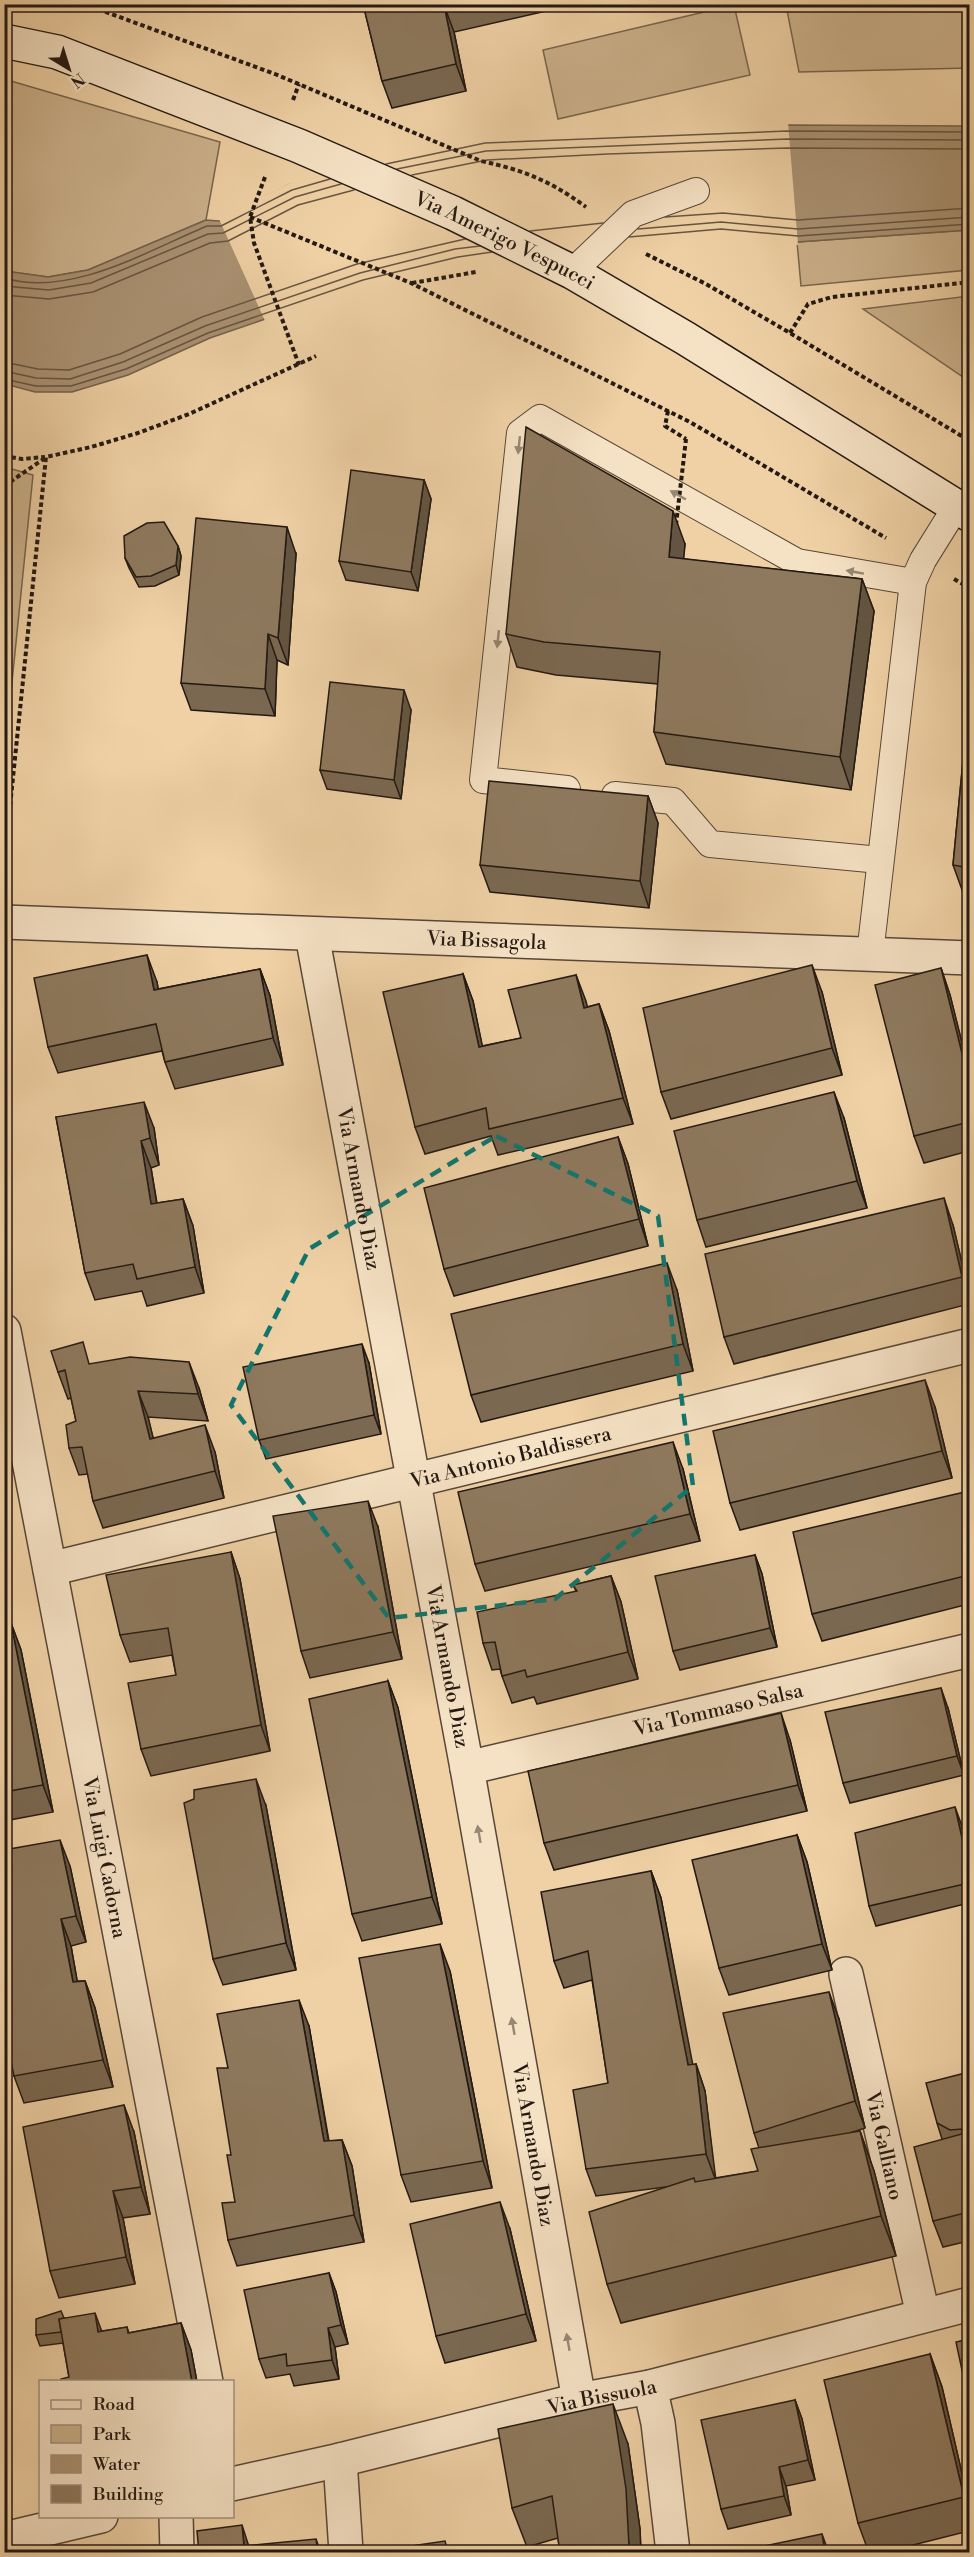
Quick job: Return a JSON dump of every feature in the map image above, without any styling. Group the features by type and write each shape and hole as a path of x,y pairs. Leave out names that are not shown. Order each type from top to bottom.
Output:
{"street":[{"name":"Via Amerigo Vespucci","path":"4,41 57,52 349,167 453,213 576,275 685,338 963,511"},
{"name":"Via Bissagola","path":"4,922 969,958"},
{"name":"Via Armando Diaz","path":"312,935 467,1768 579,2400"},
{"name":"Via Luigi Cadorna","path":"4,1331 206,2380"},
{"name":"Via Antonio Baldissera","path":"50,1569 969,1345"},
{"name":"Via Tommaso Salsa","path":"467,1768 969,1650"},
{"name":"Via Galliano","path":"846,1974 923,2315"},
{"name":"Via Bissuola","path":"234,2484 340,2460 579,2400 650,2386 969,2304"},
{"path":"650,2386 658,2423 673,2553"},
{"path":"340,2460 346,2553"},
{"path":"4,2539 97,2518"},
{"path":"176,2518 177,2553"}],"lane":[{"path":"576,275 633,214 696,191"},
{"path":"880,860 710,844 673,801 483,780 520,434 540,418 797,562 913,582"},
{"path":"870,954 913,582 923,560 963,511"}],"path":[{"path":"84,4 221,53 481,161 517,168 549,182 593,212"},
{"path":"256,200 250,217 254,243 290,346 299,365"},
{"path":"250,217 433,293 668,411 886,538"},
{"path":"639,248 790,333 969,441"},
{"path":"790,333 808,304 831,297 969,282"},
{"path":"4,456 22,459 46,457 138,433 189,414 316,356"},
{"path":"668,411 665,426 686,439 676,529"},
{"path":"4,486 46,457"},
{"path":"4,865 46,457"},
{"path":"951,577 969,588"}],"highlighted area":[{"path":"496,1136 658,1216 693,1486 555,1599 389,1618 231,1405 309,1249"}],"green space":[{"path":"734,5 750,75 558,119 543,50"},
{"path":"786,5 969,5 969,68 799,72"},
{"path":"4,79 220,142 206,220 88,270 48,277 5,271"},
{"path":"969,230 969,270 801,286 797,242"},
{"path":"969,296 969,381 863,309"},
{"path":"4,467 33,475 5,751"}],"water":[{"path":"788,125 969,126 969,230 797,242 722,235 459,262 364,285 210,338 128,375 72,392 35,392 5,384 5,271 48,277 88,270 206,220 219,221 290,184"}],"pier":[{"path":"788,122 798,245 722,238 587,250 459,265 365,288 266,323 219,219 290,183 407,151 485,137"}],"building":[{"path":"363,4 448,4 444,5 456,64 382,81"},
{"path":"526,427 673,511 669,557 862,579 840,757 654,732 660,652 544,642 506,634"},
{"path":"351,470 424,480 411,572 339,561"},
{"path":"196,518 287,527 278,638 268,634 265,689 181,683"},
{"path":"164,522 178,546 176,565 151,576 136,577 125,558 124,536 147,523"},
{"path":"330,682 404,690 394,780 320,770"},
{"path":"969,698 969,868 953,865"},
{"path":"489,781 648,796 640,881 480,865"},
{"path":"147,955 154,990 260,969 273,1038 165,1062 156,1024 48,1047 34,978"},
{"path":"812,965 832,1048 661,1092 643,1008"},
{"path":"941,968 969,1082 969,1122 914,1136 875,985"},
{"path":"463,974 479,1047 521,1038 508,990 576,975 584,1008 599,1004 623,1098 489,1129 486,1108 415,1127 383,992"},
{"path":"834,1092 857,1181 697,1220 674,1131"},
{"path":"144,1102 150,1138 141,1141 151,1204 183,1199 195,1267 137,1279 133,1264 85,1273 56,1117"},
{"path":"618,1137 639,1219 444,1269 424,1188"},
{"path":"944,1198 962,1277 724,1337 705,1254"},
{"path":"667,1263 683,1344 471,1395 451,1314"},
{"path":"83,1342 89,1364 130,1357 189,1362 198,1394 138,1391 150,1439 205,1425 215,1471 93,1501 82,1447 69,1448 66,1425 76,1421 65,1370 58,1372 51,1351"},
{"path":"362,1344 374,1415 259,1440 243,1367"},
{"path":"925,1380 942,1451 730,1503 713,1431"},
{"path":"673,1442 690,1514 475,1564 458,1492"},
{"path":"969,1491 969,1575 812,1614 793,1532"},
{"path":"368,1501 393,1632 301,1651 273,1516"},
{"path":"231,1552 261,1725 141,1749 128,1683 176,1675 168,1628 120,1635 106,1575"},
{"path":"755,1555 770,1628 673,1651 655,1576"},
{"path":"611,1576 628,1652 527,1677 525,1670 502,1676 495,1642 483,1643 477,1612 577,1591 573,1585"},
{"path":"11,1623 43,1785 4,1792 4,1624"},
{"path":"388,1681 432,1897 352,1914 309,1699"},
{"path":"941,1688 957,1756 843,1783 825,1712"},
{"path":"781,1713 798,1785 544,1843 528,1771"},
{"path":"256,1779 286,1943 213,1959 184,1803 194,1799 194,1790"},
{"path":"955,1807 969,1869 969,1883 869,1906 855,1833"},
{"path":"797,1835 822,1944 719,1968 692,1860"},
{"path":"60,1840 76,1916 61,1919 73,1982 85,1981 103,2060 14,2076 4,2028 4,1850"},
{"path":"651,1871 688,2065 696,2064 706,2154 586,2169 573,2090 608,2083 588,1951 554,1961 541,1892"},
{"path":"440,1944 483,2161 401,2175 359,1958"},
{"path":"829,1992 855,2101 754,2133 723,2013"},
{"path":"299,2000 324,2141 342,2140 354,2215 228,2240 222,2203 235,2202 227,2155 231,2155 217,2068 228,2068 217,2014"},
{"path":"969,2072 969,2212 933,2221 914,2147 962,2134 962,2129 950,2130 937,2123 926,2083"},
{"path":"124,2105 141,2187 113,2191 126,2257 50,2271 23,2127"},
{"path":"860,2131 881,2216 607,2284 589,2212 694,2178 695,2182 758,2171 751,2149"},
{"path":"500,2202 526,2314 436,2336 410,2224"},
{"path":"329,2273 341,2325 328,2328 332,2360 287,2366 286,2354 259,2359 244,2290"},
{"path":"61,2311 64,2318 59,2319 61,2332 36,2335 36,2319"},
{"path":"95,2313 98,2332 127,2327 128,2333 181,2323 192,2380 61,2380 69,2377 59,2319"},
{"path":"969,2339 969,2403 956,2342"},
{"path":"930,2354 964,2497 858,2523 824,2380"},
{"path":"795,2400 808,2460 779,2467 784,2496 721,2509 701,2420"},
{"path":"613,2404 626,2489 629,2546 560,2553 552,2496 512,2508 498,2429"},
{"path":"242,2525 244,2546 316,2539 318,2553 199,2553 197,2531"},
{"path":"822,2534 825,2553 731,2553"},
{"path":"445,2541 448,2552 481,2546 482,2553 391,2553 391,2549"}]}
